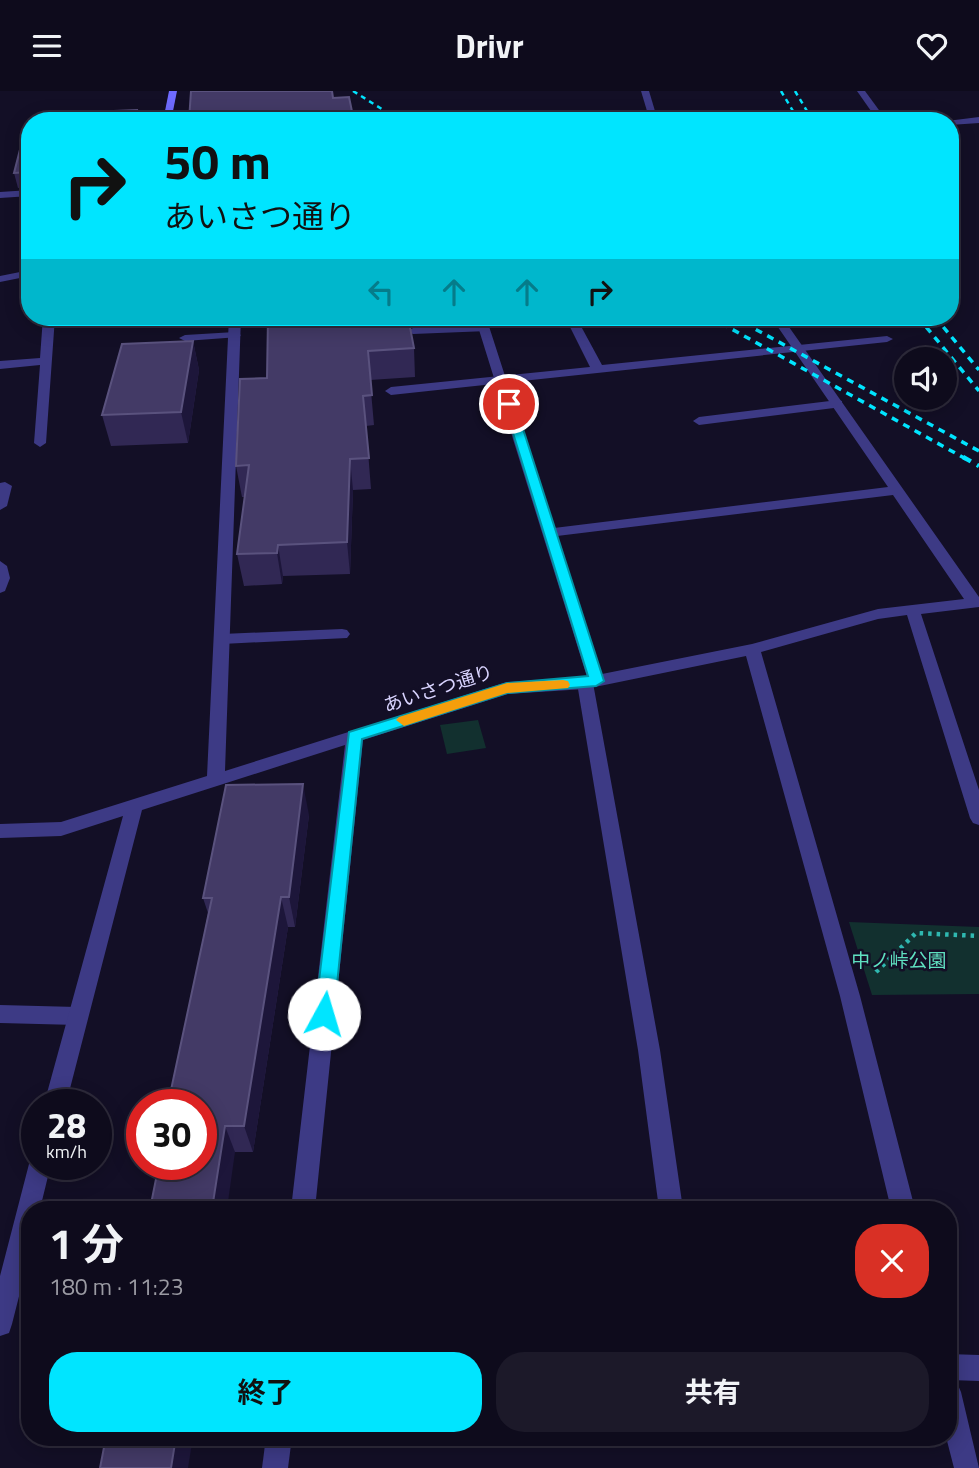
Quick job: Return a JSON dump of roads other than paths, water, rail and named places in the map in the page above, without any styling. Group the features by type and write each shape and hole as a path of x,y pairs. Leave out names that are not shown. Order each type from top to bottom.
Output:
{"street":[{"path":"169,112 173,91"},
{"path":"645,91 651,112"},
{"path":"862,91 877,112"},
{"path":"959,121 979,120"},
{"path":"0,195 21,194"},
{"path":"0,279 21,275"},
{"path":"40,443 48,326"},
{"path":"216,779 234,326"},
{"path":"413,331 456,326"},
{"path":"483,326 550,533 591,682 670,1201"},
{"path":"576,326 597,368"},
{"path":"783,326 977,602"},
{"path":"185,338 234,335"},
{"path":"391,391 887,339"},
{"path":"0,365 46,361"},
{"path":"699,421 838,404"},
{"path":"0,506 5,487"},
{"path":"550,533 897,490"},
{"path":"0,566 3,578 0,588"},
{"name":"あいさつ通り","path":"0,831 61,829 507,688 591,682 752,649 878,614 977,602"},
{"path":"912,608 979,818"},
{"path":"222,639 342,634"},
{"path":"752,649 850,996 901,1201"},
{"path":"304,1201 355,736"},
{"path":"59,1089 134,808"},
{"path":"0,1014 77,1016"},
{"path":"31,1201 36,1180"},
{"path":"0,1324 21,1240"},
{"path":"957,1367 979,1368"},
{"path":"957,1428 967,1468"},
{"path":"275,1468 278,1446"}],"railway":[{"path":"353,91 387,112"},
{"path":"781,91 794,112"},
{"path":"795,91 808,112"},
{"path":"726,326 966,459"},
{"path":"750,326 979,451"},
{"path":"925,326 979,391"},
{"path":"942,326 979,370"},
{"path":"963,457 979,466"}],"park label":[{"name":"中ノ峠公園","path":"899,960"}]}
